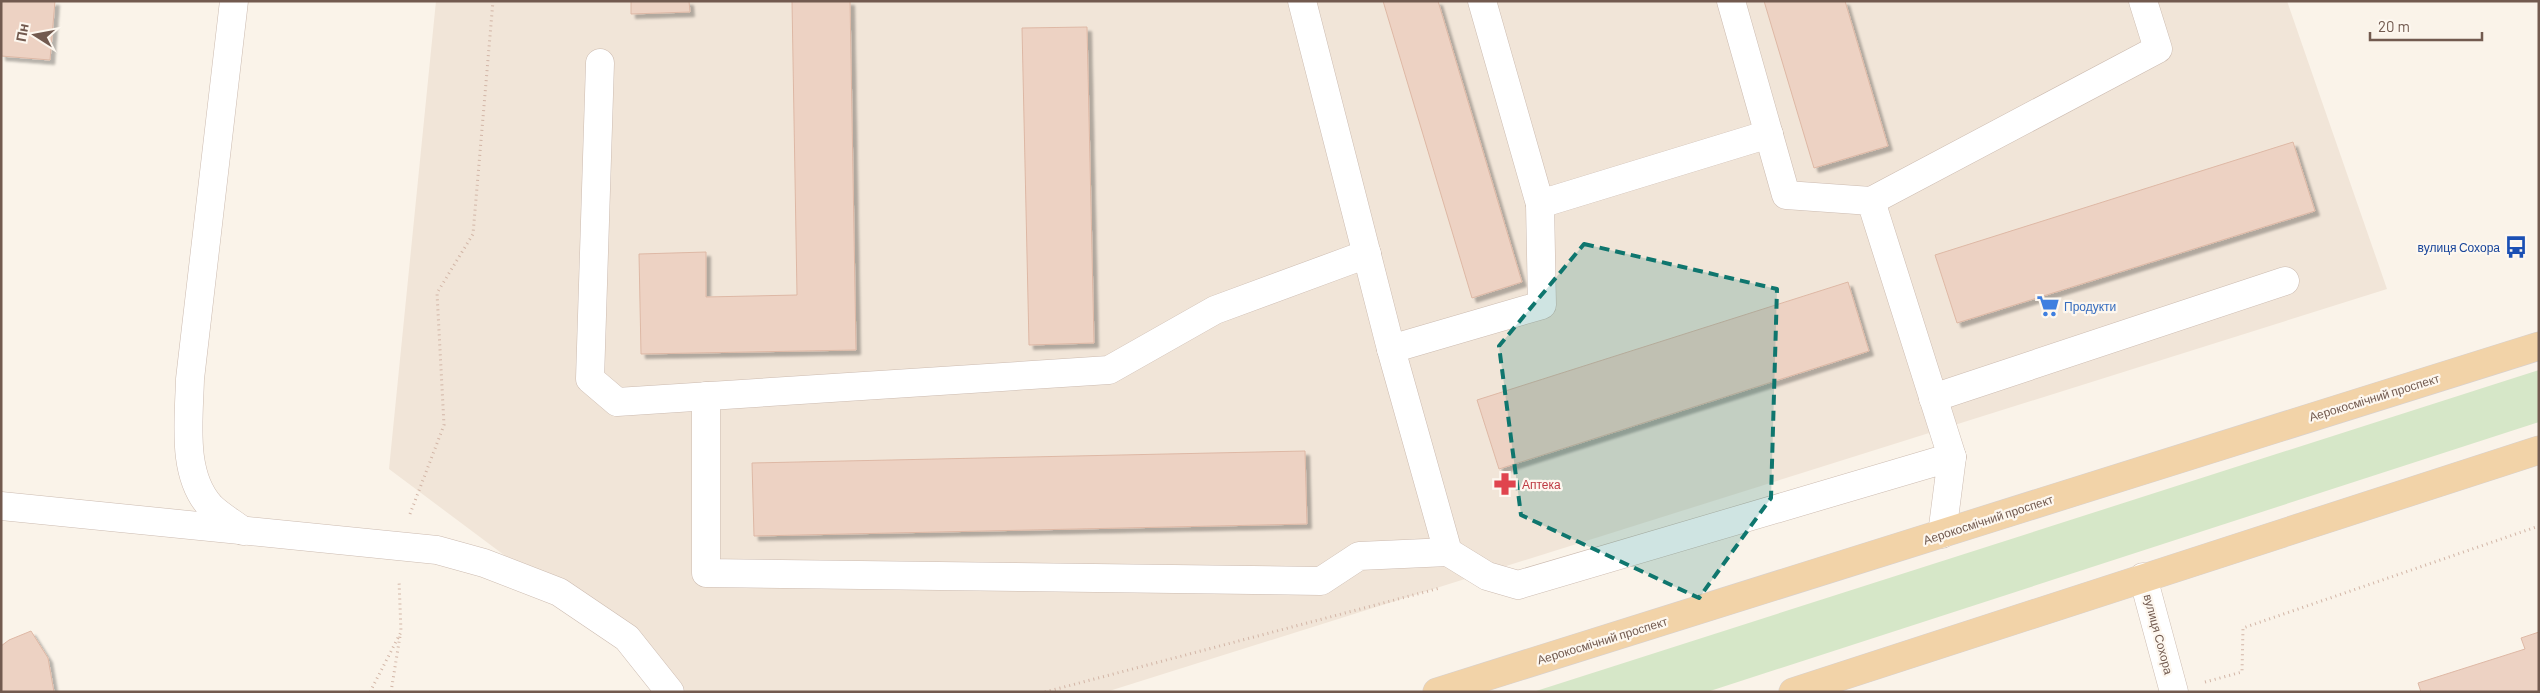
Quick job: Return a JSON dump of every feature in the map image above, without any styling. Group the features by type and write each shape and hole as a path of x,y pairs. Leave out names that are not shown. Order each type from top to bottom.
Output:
{"main road":[{"name":"Аерокосмічний проспект","path":"1437,692 2539,346"},
{"path":"1793,692 2539,450"}],"street":[{"path":"234,1 190,380 190,458 197,485 211,507 244,532"},
{"path":"1302,1 1391,349 1448,552"},
{"path":"1391,349 1542,305 1540,204 1482,1"},
{"path":"1731,1 1786,195 1871,201 2158,49 2144,1"},
{"path":"600,63 590,379 617,402 1109,370 1215,310 1366,254"},
{"path":"1540,204 1769,134"},
{"path":"1871,201 1952,457 1942,534"},
{"path":"1934,398 2285,281"},
{"path":"706,396 706,573 1321,581 1359,556 1448,552 1487,576 1518,585 1952,457"},
{"path":"1,506 437,550 475,560 559,592 627,638 670,692"},
{"name":"вулиця Сохора","path":"2143,577 2174,691"}],"path":[{"path":"390,692 401,632 397,546 444,425 437,293 473,234 493,1"},
{"path":"2174,691 2242,672 2243,628 2539,526"},
{"path":"1045,692 1487,576"},
{"path":"370,692 401,632"}],"highlighted area":[{"path":"1584,244 1777,289 1771,498 1699,598 1521,515 1499,346"}],"shaded area":[{"path":"436,1 2287,1 2387,289 1106,692 687,692 389,469"}],"green space":[{"path":"2539,370 2539,422 1707,692 1533,692"}],"building":[{"path":"1,1 55,1 50,60 1,56"},
{"path":"631,1 689,1 690,12 631,14"},
{"path":"792,1 850,1 856,350 641,354 639,254 706,252 706,297 797,295"},
{"path":"1383,1 1438,1 1522,282 1472,298"},
{"path":"1764,1 1845,1 1888,146 1814,168"},
{"path":"1087,27 1094,343 1029,345 1022,28"},
{"path":"2293,142 2315,211 1957,323 1935,255"},
{"path":"1848,282 1869,351 1499,469 1477,400"},
{"path":"1305,451 1307,524 754,536 752,463"},
{"path":"31,631 48,658 54,692 1,692 1,646 9,640"},
{"path":"2539,632 2539,692 2421,692 2418,683 2525,649 2521,638"}],"place":[{"name":"вулиця Сохора","path":"2516,247"},
{"name":"Продукти","path":"2048,306"},
{"name":"Аптека","path":"1505,484"}]}
